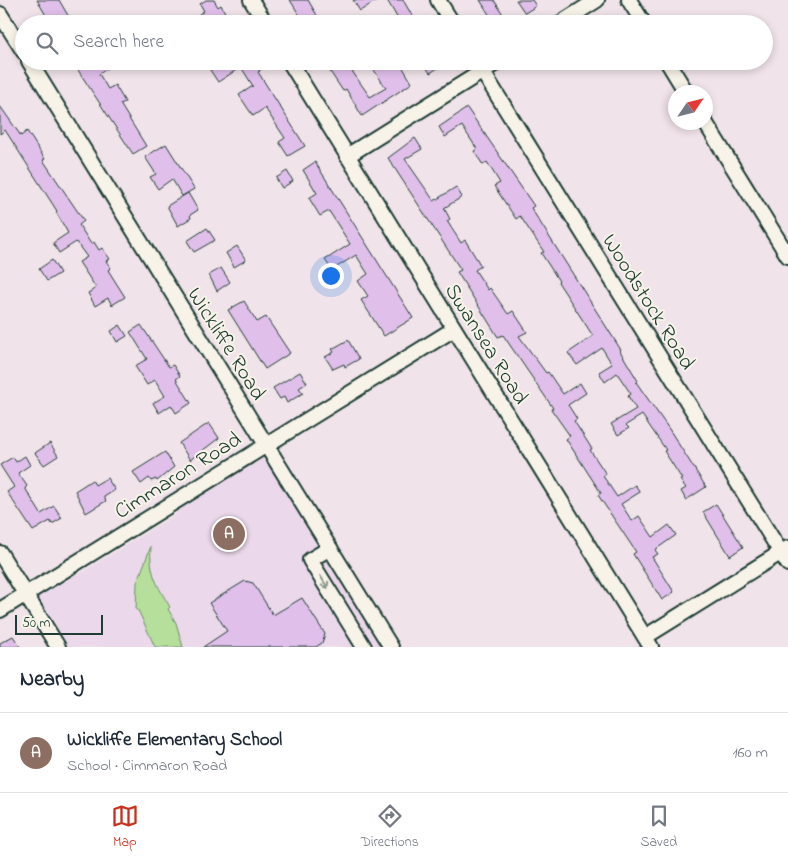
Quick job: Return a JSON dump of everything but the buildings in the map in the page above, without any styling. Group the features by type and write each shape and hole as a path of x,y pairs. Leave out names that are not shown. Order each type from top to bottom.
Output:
{"street":[{"path":"251,0 260,15"},
{"path":"438,0 447,15"},
{"path":"573,15 597,0"},
{"path":"629,0 638,15"},
{"path":"0,14 15,38"},
{"name":"Wickliffe Road","path":"35,70 330,548 384,645"},
{"name":"Swansea Road","path":"294,70 648,642"},
{"path":"347,156 473,70"},
{"name":"Woodstock Road","path":"482,70 786,554"},
{"path":"673,70 682,85"},
{"path":"710,130 788,256"},
{"name":"Cimmaron Road","path":"0,610 454,329"},
{"path":"330,548 310,560 364,647"},
{"path":"0,554 58,647"},
{"path":"648,642 786,554"}],"shaded area":[{"path":"261,455 267,457 384,647 67,647 38,601 40,592 63,577 80,574 177,514 186,501"}],"green space":[{"path":"151,546 151,564 155,578 170,607 168,609 176,623 183,647 155,647 138,610 136,610 137,583"}],"place":[{"name":"Wickliffe Elementary School","path":"229,534"}]}
